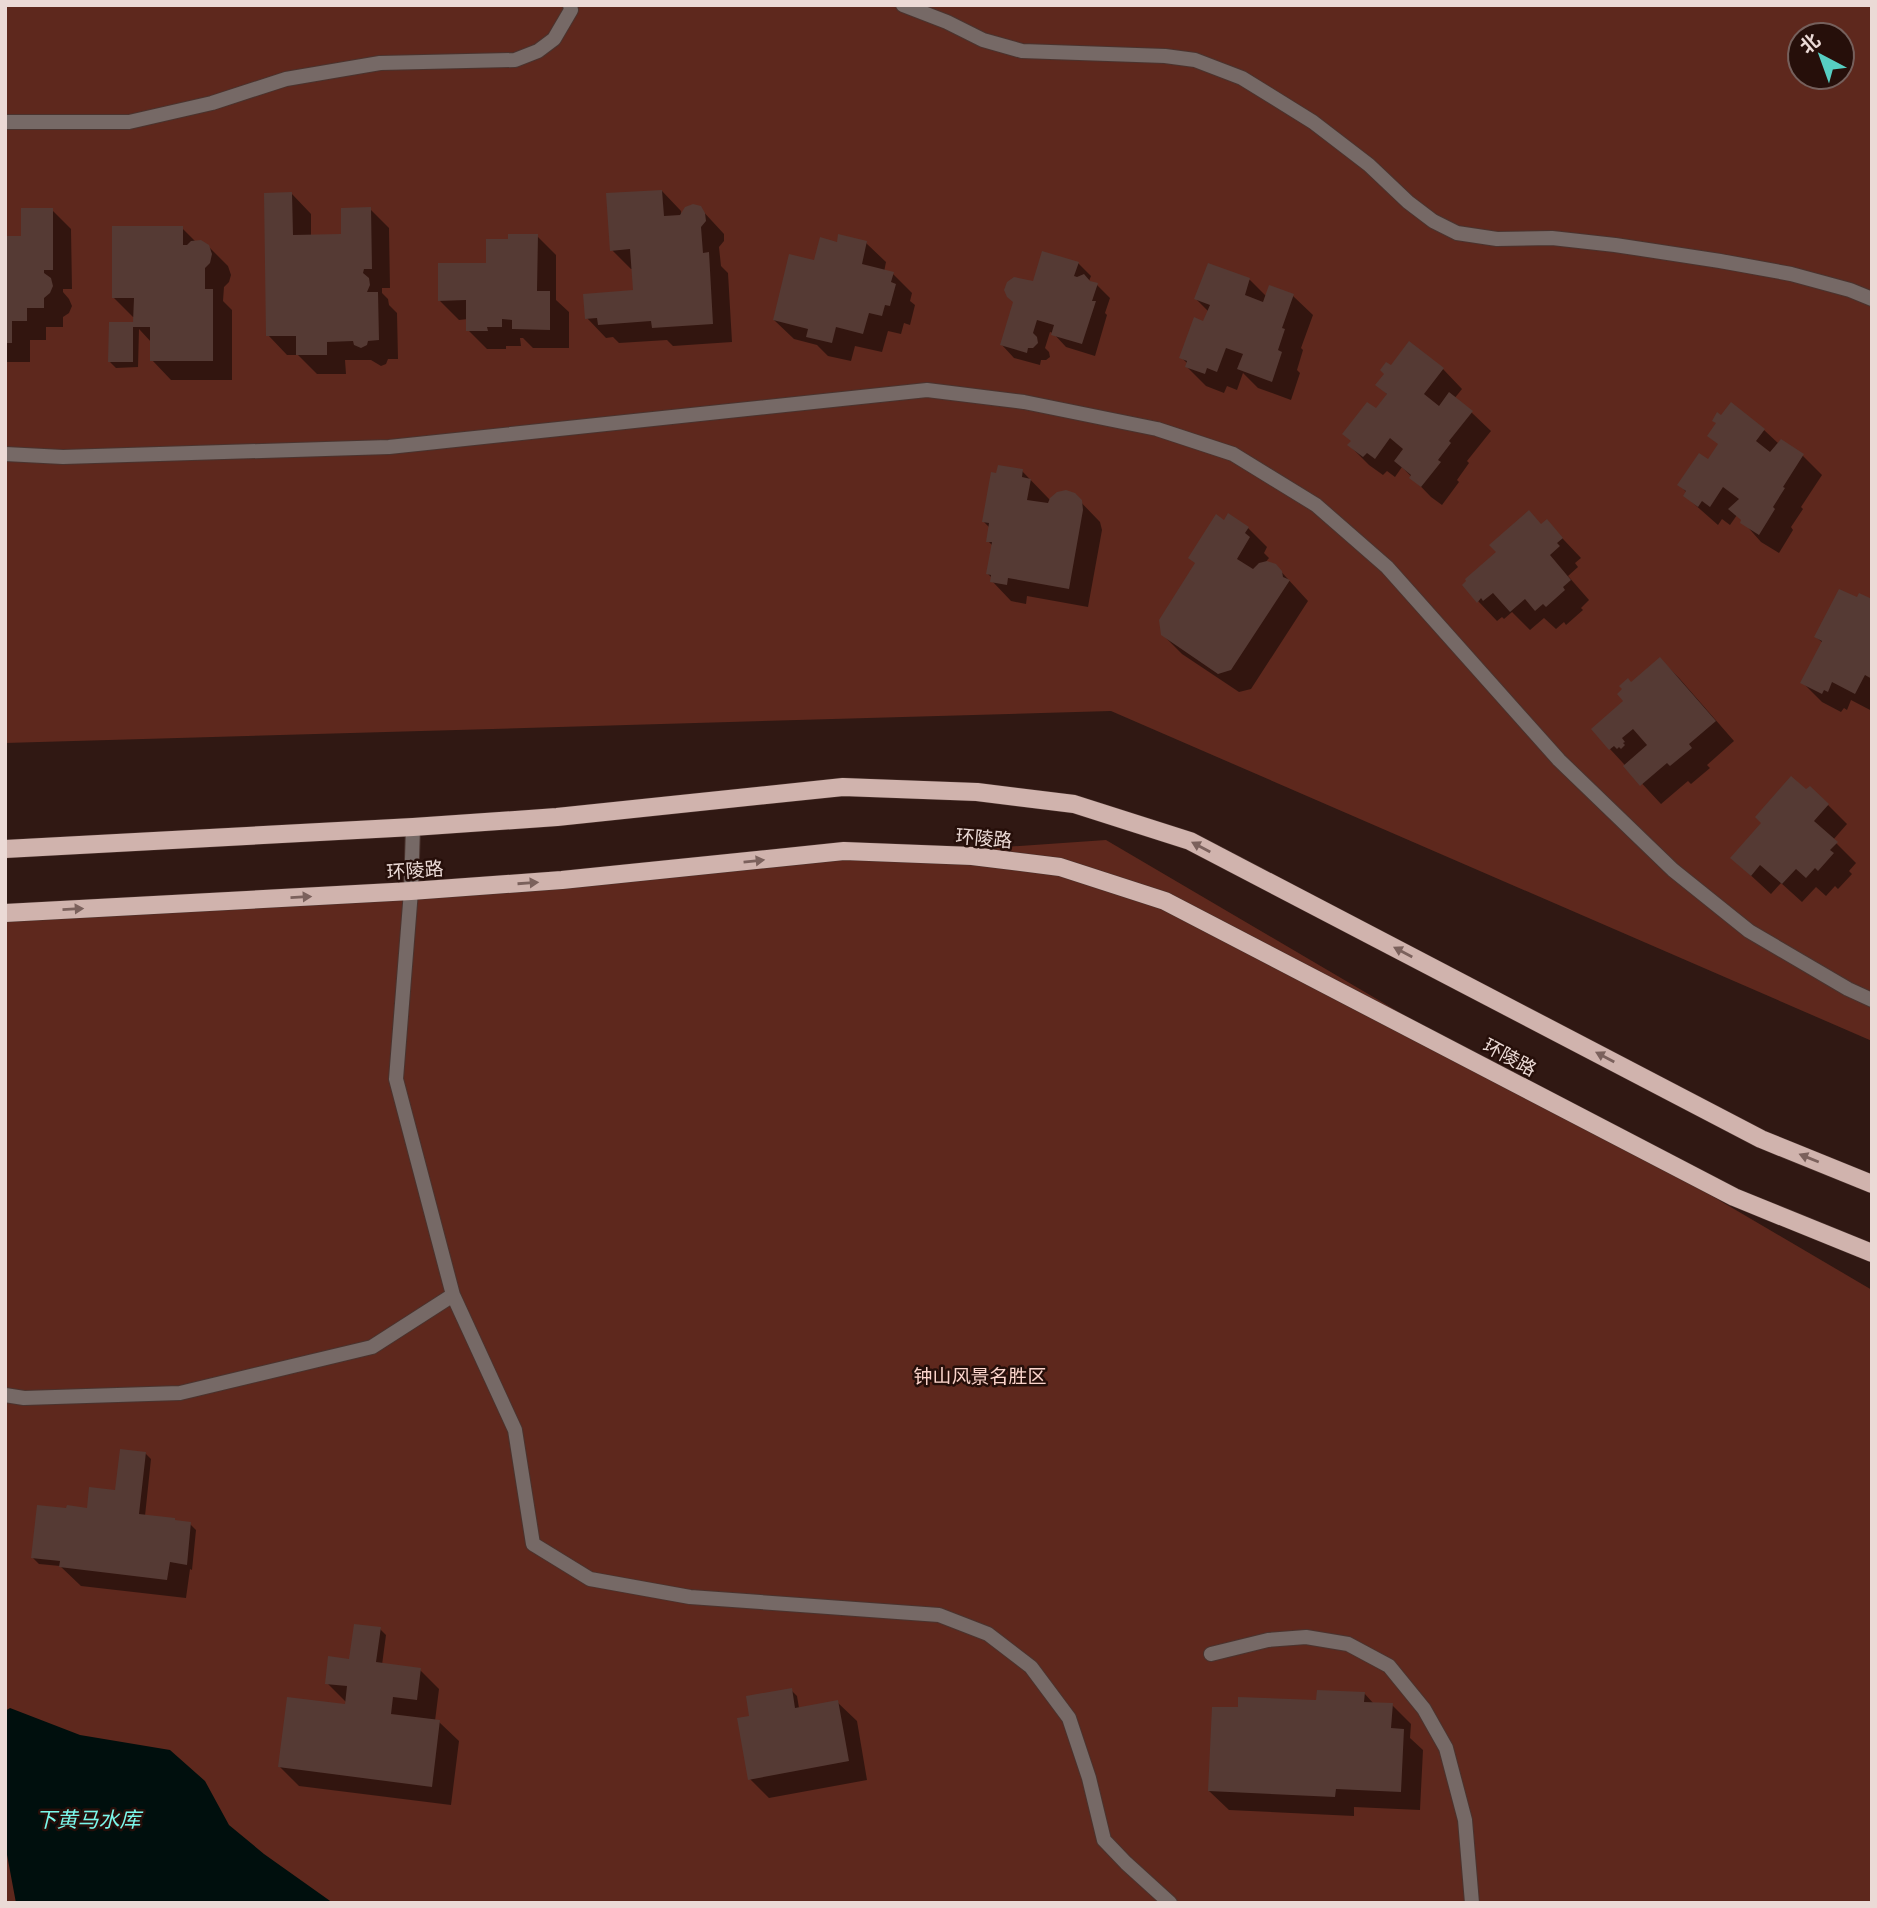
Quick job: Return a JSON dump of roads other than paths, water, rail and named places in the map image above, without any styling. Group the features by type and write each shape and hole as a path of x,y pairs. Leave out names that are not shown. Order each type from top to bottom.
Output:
{"main road":[{"path":"5,849 557,817 843,787 977,793 1074,804 1190,841 1761,1139 1872,1184"},
{"name":"环陵路","path":"5,913 562,880 844,851 972,856 1060,867 1165,901 1734,1197 1872,1253"}],"lane":[{"path":"5,122 129,122 212,103 286,79 380,63 516,60 538,51 554,39 571,10 570,5"},
{"path":"903,5 983,40 1022,51 1165,55 1195,60 1242,78 1313,122 1369,165 1408,202 1433,221 1457,233 1497,239 1552,238 1720,261 1791,274 1850,290 1872,299"},
{"path":"5,454 63,457 389,446 927,390 1024,402 1157,429 1233,454 1316,505 1387,567 1559,760 1672,870 1749,931 1848,989 1872,1000"},
{"path":"413,827 411,891 396,1079 453,1295 515,1430 533,1544 590,1579 690,1597 939,1615 988,1634 1031,1667 1069,1718 1089,1778 1104,1840 1170,1903"},
{"path":"5,1395 24,1398 180,1393 372,1347 453,1295"},
{"path":"1211,1654 1268,1640 1306,1637 1348,1644 1389,1666 1424,1709 1446,1748 1465,1819 1472,1903"}],"water":[{"name":"下黄马水库","path":"10,1708 80,1735 170,1750 205,1781 229,1825 264,1854 333,1903 16,1903 5,1844 5,1711"}],"park label":[{"name":"钟山风景名胜区","path":"980,1376"}]}
